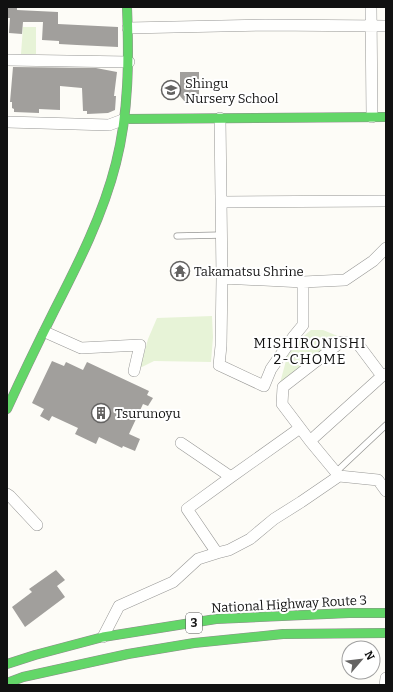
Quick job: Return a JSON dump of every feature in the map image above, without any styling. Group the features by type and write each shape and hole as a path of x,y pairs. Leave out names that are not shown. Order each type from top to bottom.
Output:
{"main road":[{"path":"7,409 10,396 44,332 82,254 102,208 116,163 125,119 129,62 127,7"},
{"path":"125,119 386,117"},
{"name":"National Highway Route 3","path":"7,664 34,655 103,637 216,619 349,613 386,613"},
{"name":"3","path":"7,683 24,677 194,643 283,634 386,633"}],"street":[{"path":"371,7 372,117"},
{"path":"128,28 265,25 386,26"},
{"path":"7,60 129,62"},
{"path":"220,118 222,278 221,346 219,366 264,386 271,369 303,325 303,282"},
{"path":"7,122 109,125 125,119"},
{"path":"221,202 386,201"},
{"path":"222,278 303,282 345,280 373,261 386,248"},
{"path":"44,332 81,348 140,345 134,371"},
{"path":"310,441 384,375 358,344 341,342 283,387 282,404 310,441 338,474 378,480 386,491"},
{"path":"217,553 187,509 300,428"},
{"path":"181,443 231,477"},
{"path":"103,637 118,606 173,582 198,559 229,550 250,539 274,518 301,502 338,474"},
{"path":"7,494 37,525"},
{"path":"385,685 386,678"}],"lane":[{"path":"177,236 221,235"},
{"path":"338,474 386,425"}],"green space":[{"path":"23,27 36,27 36,54 21,54"},
{"path":"212,316 213,337 211,362 154,361 140,368 148,339 157,318"},
{"path":"311,330 323,330 340,337 280,383 287,357 299,340"}],"building":[{"path":"7,7 17,7 17,10 58,12 58,24 118,27 118,47 59,44 59,41 42,40 43,22 23,22 22,34 9,33 10,18 7,18"},
{"path":"13,67 96,68 117,72 114,96 116,96 115,110 108,113 87,114 87,111 83,111 82,88 60,86 60,110 39,109 39,113 14,112 12,102 10,102"},
{"path":"180,72 199,72 199,102 185,102 180,96"},
{"name":"Tsurunoyu","path":"52,361 64,366 66,362 83,370 87,362 149,391 147,395 153,398 148,406 143,404 129,434 140,439 135,451 123,446 122,448 99,437 96,444 75,434 78,428 52,416 49,421 40,416 44,409 32,403"},
{"path":"56,570 65,580 57,586 65,597 25,627 12,607 32,592 29,589"}],"traffic: fast":[{"path":"7,409 81,257 111,182 120,144 126,105 128,66 127,7"},
{"path":"125,119 386,117"},
{"path":"7,664 103,637 216,619 349,613 386,613"},
{"path":"7,683 23,677 128,654 194,643 283,634 386,633"}],"place":[{"name":"Shingu Nursery School","path":"171,90"},
{"name":"Takamatsu Shrine","path":"180,271"},
{"name":"Tsurunoyu","path":"101,413"}],"district":[{"name":"MISHIRONISHI 2-CHOME","path":"310,352"}]}
